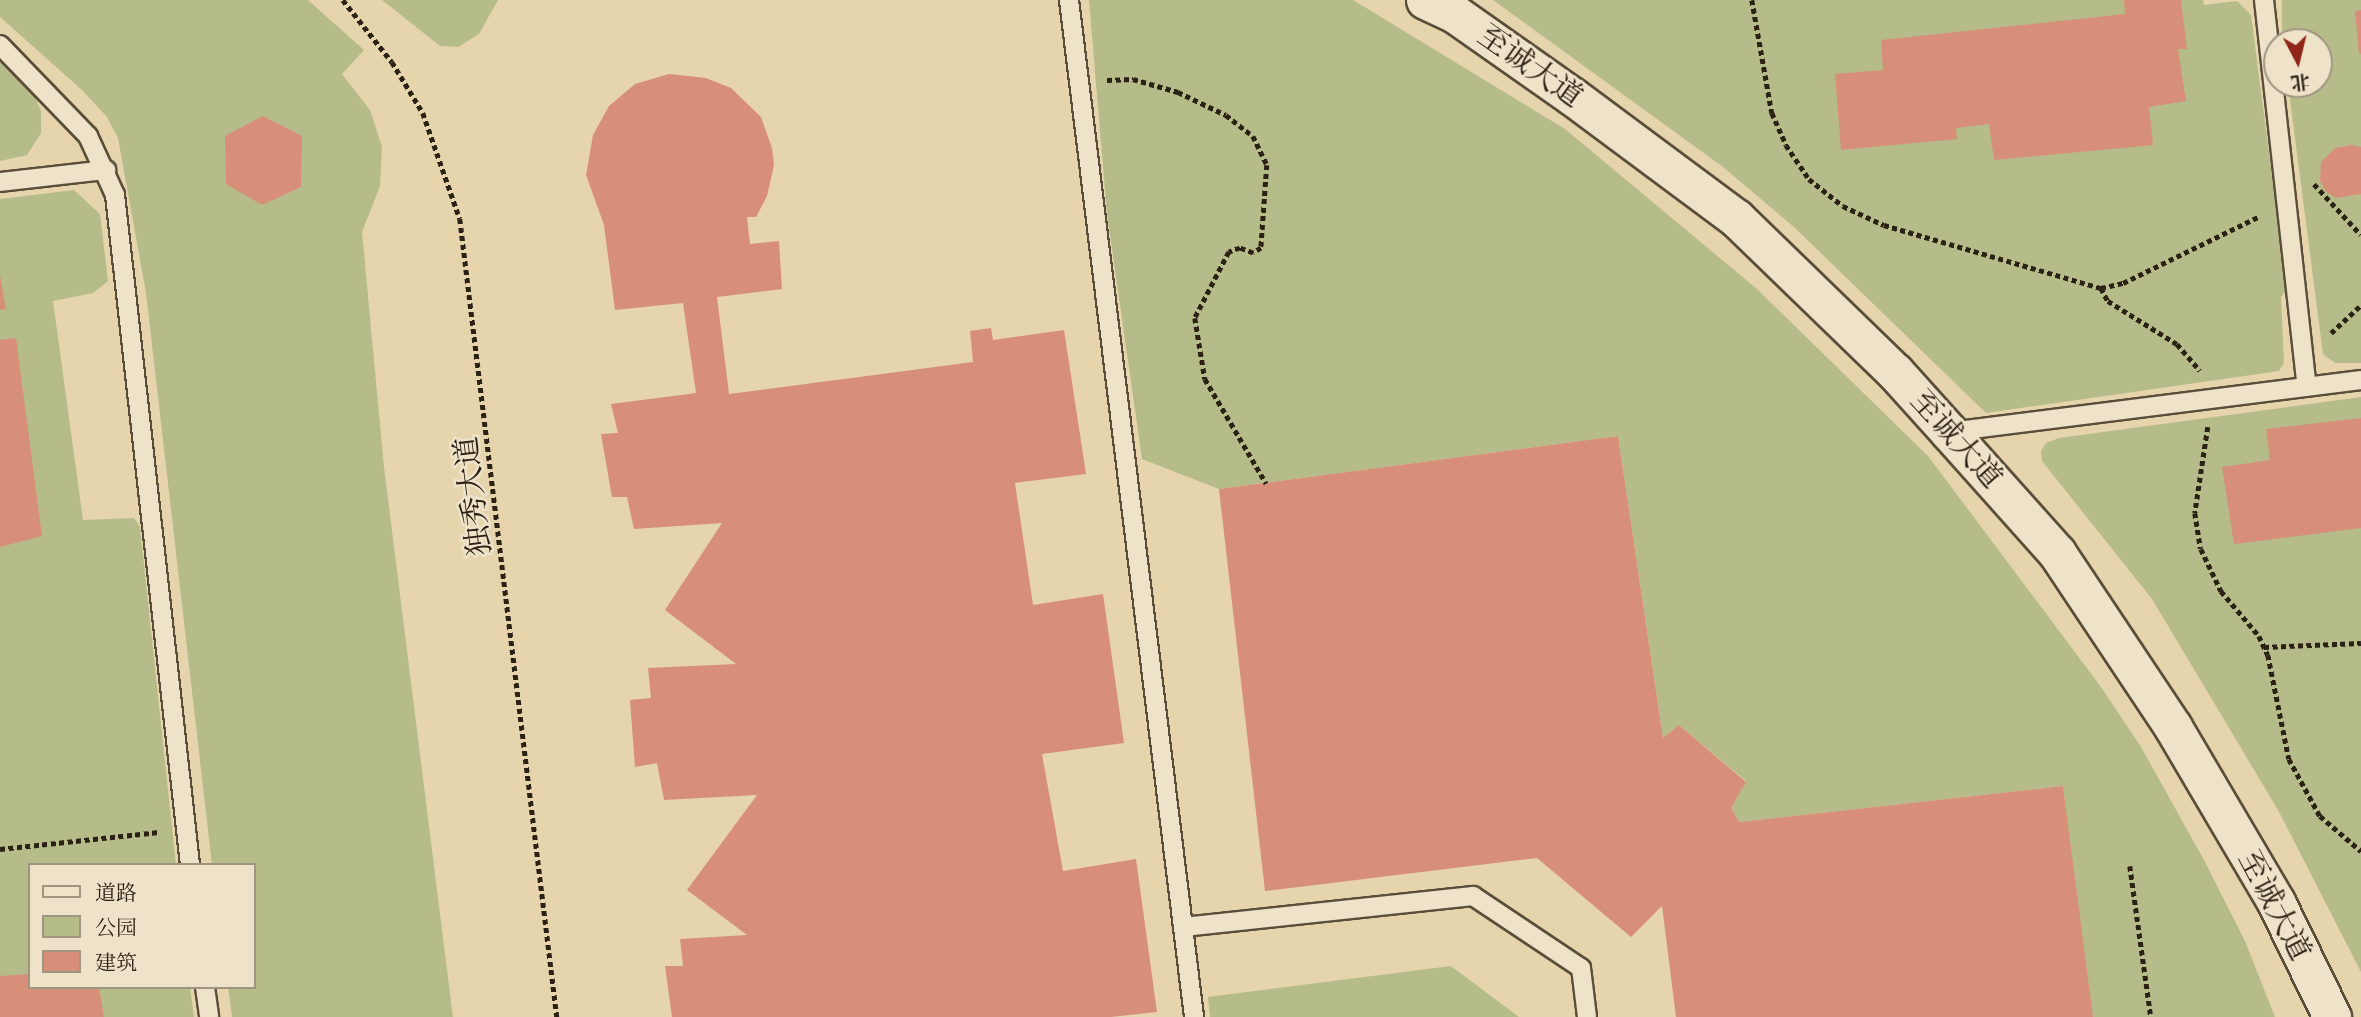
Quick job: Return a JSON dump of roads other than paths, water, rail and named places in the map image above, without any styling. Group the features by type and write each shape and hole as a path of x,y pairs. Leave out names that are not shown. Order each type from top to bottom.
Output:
{"street":[{"name":"至诚大道","path":"1426,0 1455,14 1562,89 1735,218 1895,372 2057,553 2173,727 2276,902 2332,1017"}],"lane":[{"path":"1069,0 1194,1017"},
{"path":"2264,0 2307,387"},
{"path":"0,46 80,126 106,170 123,237 190,863"},
{"path":"0,182 106,170"},
{"path":"1949,432 2361,380"},
{"path":"1183,927 1473,896 1581,968 1587,1017"},
{"path":"205,989 209,1017"}]}
